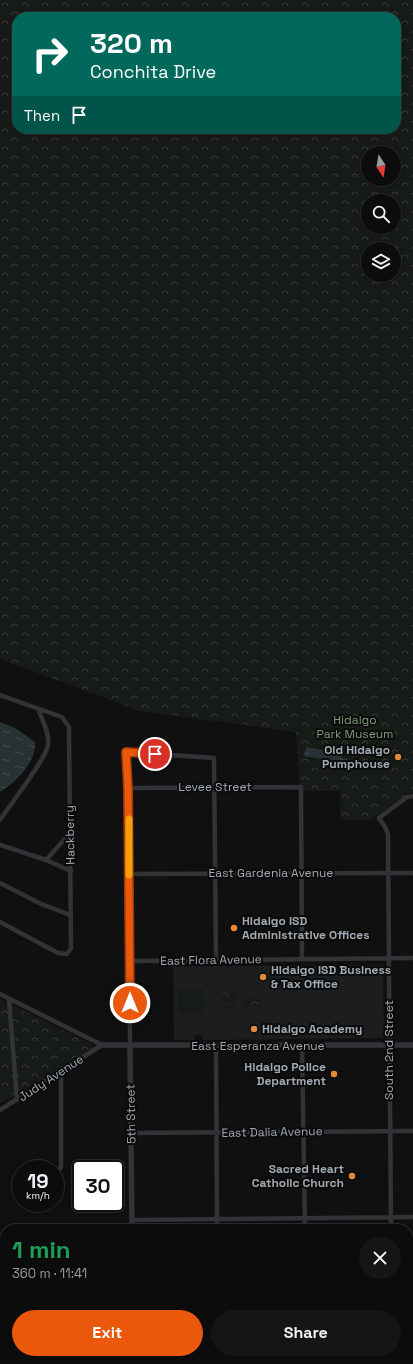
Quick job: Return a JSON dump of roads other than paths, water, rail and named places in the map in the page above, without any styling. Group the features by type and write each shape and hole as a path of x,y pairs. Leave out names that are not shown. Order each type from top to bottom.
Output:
{"street":[{"path":"0,695 38,709 47,732 48,744 42,758 0,820"},
{"name":"Hackberry","path":"0,922 58,953 67,954 71,948 69,727 62,717 38,709"},
{"path":"130,1046 128,788 126,752 214,758 216,960"},
{"name":"Levee Street","path":"128,788 301,787 302,873"},
{"name":"South 2nd Street","path":"391,1224 387,831 379,818 407,797 413,796"},
{"path":"46,860 70,833"},
{"path":"0,845 46,860 71,871"},
{"name":"East Gardenia Avenue","path":"129,874 413,872"},
{"path":"302,873 302,959"},
{"path":"0,883 39,903 70,915"},
{"name":"East Flora Avenue","path":"130,961 413,958"},
{"path":"0,994 102,1045"},
{"path":"9,999 17,1100"},
{"name":"East Esperanza Avenue","path":"102,1045 413,1045"},
{"name":"Judy Avenue","path":"0,1110 102,1045"},
{"name":"5th Street","path":"130,1046 132,1224"},
{"path":"216,1046 217,1224"},
{"path":"302,1046 305,1224"},
{"path":"61,1072 61,1160"},
{"name":"East Dalia Avenue","path":"131,1133 413,1131"},
{"path":"132,1220 413,1217"}],"water":[{"path":"0,722 15,728 35,742 35,750 24,771 0,792"},
{"path":"306,747 322,750 343,757 343,760 336,761 304,756"}],"place":[{"name":"Old Hidalgo Pumphouse","path":"398,757"},
{"name":"Hidalgo ISD Administrative Offices","path":"234,928"},
{"name":"Hidalgo ISD Business & Tax Office","path":"263,977"},
{"name":"Hidalgo Academy","path":"254,1029"},
{"name":"Hidalgo Police Department","path":"334,1074"},
{"name":"Sacred Heart Catholic Church","path":"352,1176"}],"park label":[{"name":"Hidalgo Park Museum","path":"355,727"}]}
